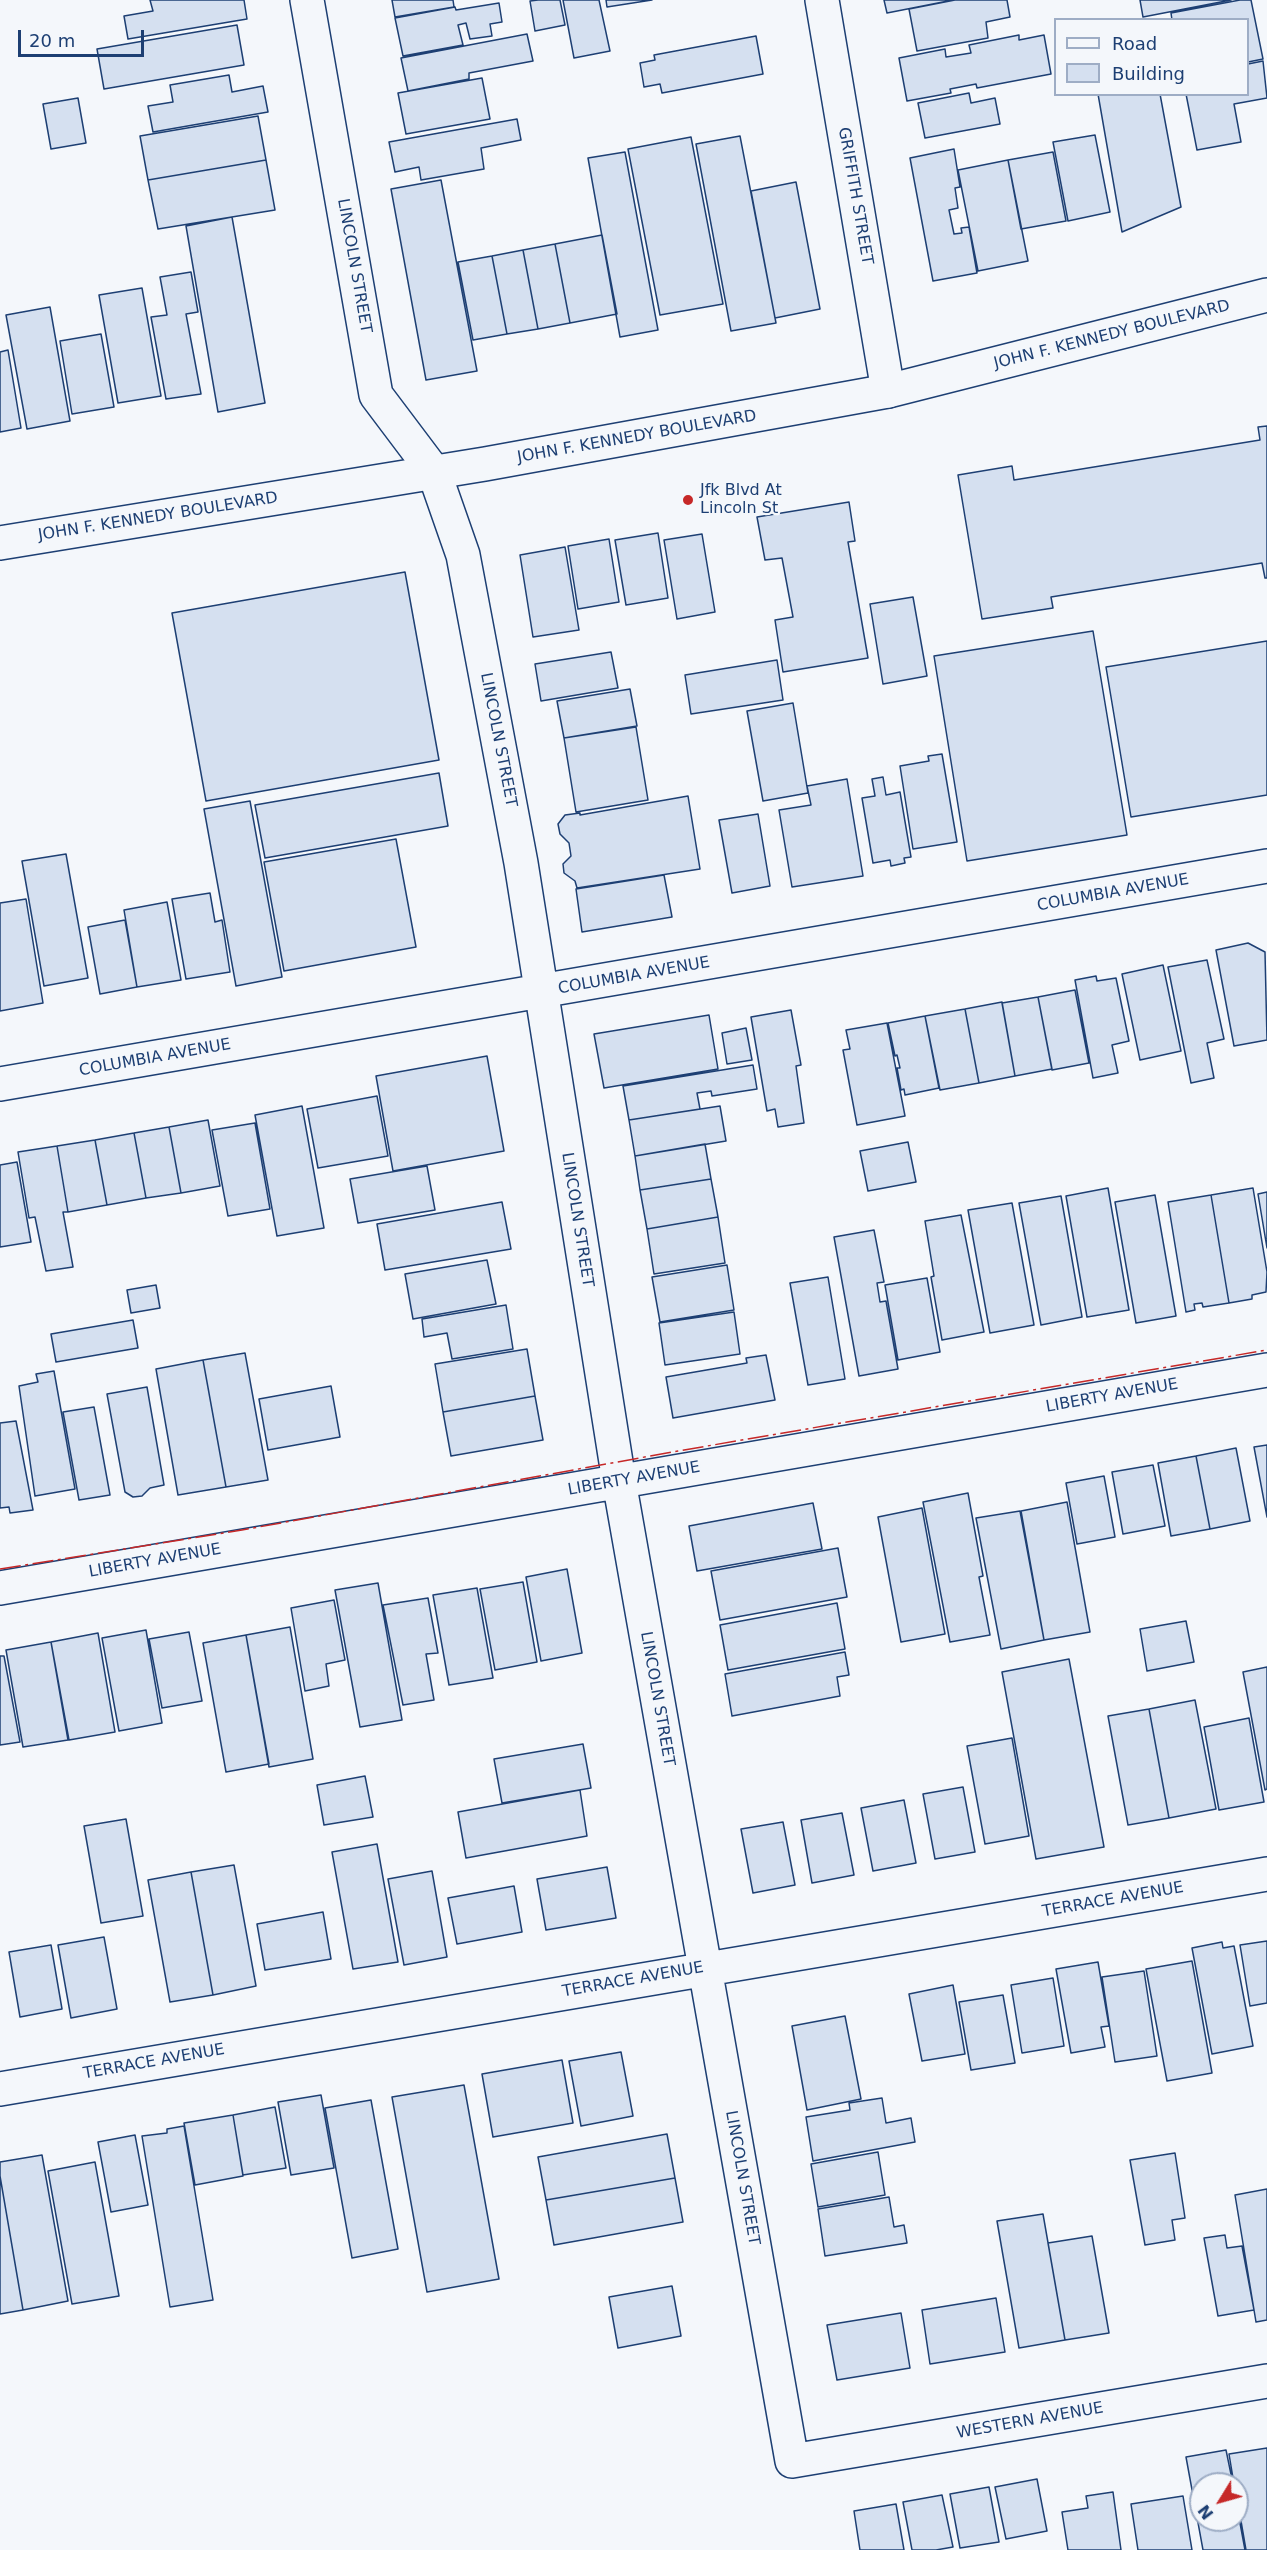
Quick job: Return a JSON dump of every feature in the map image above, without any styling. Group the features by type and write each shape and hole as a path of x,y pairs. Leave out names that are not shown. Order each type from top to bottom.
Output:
{"street":[{"name":"LINCOLN STREET","path":"308,0 376,394 434,472 463,555 521,864 619,1481 792,2461"},
{"name":"GRIFFITH STREET","path":"822,0 888,391"},
{"name":"JOHN F. KENNEDY BOULEVARD","path":"0,543 434,472 888,391 1267,295"},
{"name":"COLUMBIA AVENUE","path":"0,1084 1267,866"},
{"name":"LIBERTY AVENUE","path":"0,1588 1267,1370"},
{"name":"TERRACE AVENUE","path":"0,2089 1267,1874"},
{"name":"WESTERN AVENUE","path":"792,2461 1267,2381"}],"building":[{"path":"150,0 244,0 247,19 128,39 124,16 153,11"},
{"path":"392,0 453,0 454,7 395,17"},
{"path":"560,0 565,25 535,31 530,1"},
{"path":"563,0 599,0 610,51 574,58"},
{"path":"606,0 652,0 607,7"},
{"path":"884,0 953,0 887,13"},
{"path":"955,0 1007,0 1010,17 986,22 988,38 917,51 909,9"},
{"path":"1140,0 1231,0 1143,17"},
{"path":"1251,0 1263,59 1249,62 1249,18 1172,18 1171,13"},
{"path":"499,3 502,22 490,24 492,36 470,39 466,23 458,25 463,45 403,56 395,18 455,7 456,10"},
{"path":"237,25 244,65 104,89 97,49"},
{"path":"527,34 533,61 469,73 469,79 408,91 401,58"},
{"path":"1019,35 1019,40 1044,35 1051,74 977,88 976,84 950,89 951,93 907,101 899,58 945,49 946,57 971,53 969,45"},
{"path":"756,36 763,74 662,93 660,84 644,87 640,63 655,60 654,55"},
{"path":"1263,61 1267,98 1234,104 1241,142 1197,150 1186,96 1249,96 1249,64"},
{"path":"229,75 232,92 263,86 268,112 153,132 148,106 173,102 170,85"},
{"path":"482,78 490,119 406,134 398,93"},
{"path":"969,93 971,103 995,98 1000,124 925,138 918,103"},
{"path":"1098,96 1160,96 1181,207 1122,232"},
{"path":"78,98 86,143 51,149 43,104"},
{"path":"258,116 266,160 148,180 140,136"},
{"path":"517,119 521,140 481,148 484,169 421,180 419,167 395,172 389,142"},
{"path":"1095,135 1110,212 1068,221 1053,142"},
{"path":"740,136 776,323 731,331 696,144"},
{"path":"691,137 723,304 660,315 628,149"},
{"path":"954,149 960,187 955,188 958,208 949,210 954,234 962,233 961,228 969,227 977,273 933,281 910,158"},
{"path":"625,152 658,330 620,337 588,158"},
{"path":"1053,152 1066,221 1021,229 1008,160"},
{"path":"266,160 275,210 158,229 148,180"},
{"path":"1008,160 1028,261 978,271 958,170"},
{"path":"441,180 477,371 426,380 391,189"},
{"path":"796,182 820,309 775,318 751,191"},
{"path":"232,217 265,403 218,412 186,226"},
{"path":"602,235 617,314 570,323 555,244"},
{"path":"555,244 570,323 538,329 523,250"},
{"path":"523,250 538,329 507,334 492,256"},
{"path":"492,256 507,334 473,340 458,262"},
{"path":"191,272 198,312 186,314 201,394 166,399 151,317 167,315 160,277"},
{"path":"142,288 161,396 118,403 99,295"},
{"path":"50,307 70,421 27,429 6,315"},
{"path":"101,334 114,407 72,414 60,341"},
{"path":"8,350 21,428 0,432 0,352"},
{"path":"1267,426 1267,578 1265,578 1262,563 1051,597 1053,608 982,619 958,475 1012,466 1014,480 1260,440 1258,427"},
{"path":"849,502 855,541 848,542 868,658 783,672 775,620 793,617 782,558 765,560 757,517"},
{"path":"658,533 668,598 626,605 615,540"},
{"path":"702,534 715,612 677,619 664,540"},
{"path":"609,539 619,602 578,609 568,546"},
{"path":"565,547 579,630 533,637 520,555"},
{"path":"405,572 439,760 206,801 172,613"},
{"path":"913,597 927,676 883,684 870,604"},
{"path":"1093,631 1127,835 967,861 934,656"},
{"path":"1267,641 1267,795 1131,817 1106,667"},
{"path":"611,652 618,688 541,701 535,664"},
{"path":"777,660 783,700 691,714 685,675"},
{"path":"630,689 637,726 564,738 557,701"},
{"path":"793,703 808,793 763,801 747,711"},
{"path":"636,727 648,800 576,812 564,738"},
{"path":"942,754 957,842 913,849 900,766 929,761 928,756"},
{"path":"439,773 448,826 265,858 255,805"},
{"path":"883,777 886,795 900,792 911,857 904,858 905,863 891,866 890,860 873,863 862,798 875,796 872,779"},
{"path":"847,779 863,876 792,887 779,810 811,805 807,786"},
{"path":"688,796 700,869 577,888 575,881 564,873 563,864 571,856 569,843 560,834 558,824 565,815 580,813 580,815"},
{"path":"250,801 282,977 236,986 204,809"},
{"path":"758,814 770,886 732,893 719,820"},
{"path":"396,839 416,947 284,971 264,862"},
{"path":"66,854 88,978 44,986 22,861"},
{"path":"664,875 672,917 582,932 576,889"},
{"path":"210,893 215,922 222,920 230,972 186,979 172,899"},
{"path":"26,899 43,1003 0,1011 0,903"},
{"path":"167,902 181,980 137,987 124,910"},
{"path":"125,920 137,987 100,994 88,927"},
{"path":"1248,943 1265,952 1267,1040 1234,1046 1216,950"},
{"path":"1207,960 1224,1039 1207,1043 1214,1078 1191,1083 1168,967"},
{"path":"1163,965 1181,1051 1140,1060 1122,974"},
{"path":"1096,976 1097,981 1116,978 1129,1041 1112,1045 1118,1073 1093,1078 1075,980"},
{"path":"1075,990 1089,1063 1052,1070 1038,997"},
{"path":"1038,997 1052,1069 1015,1076 1002,1003"},
{"path":"1002,1002 1015,1076 979,1083 965,1009"},
{"path":"965,1009 979,1083 940,1090 925,1016"},
{"path":"791,1010 801,1065 796,1066 804,1123 778,1127 775,1109 767,1111 751,1017"},
{"path":"709,1015 718,1069 604,1088 594,1034"},
{"path":"925,1016 939,1088 905,1095 904,1089 901,1090 897,1068 900,1068 888,1023"},
{"path":"887,1023 905,1116 857,1125 843,1050 850,1049 846,1030"},
{"path":"746,1028 752,1060 727,1064 722,1033"},
{"path":"487,1056 504,1151 393,1171 376,1076"},
{"path":"753,1065 757,1089 712,1096 711,1091 697,1093 700,1109 629,1120 623,1086"},
{"path":"377,1096 388,1156 318,1168 307,1109"},
{"path":"302,1106 324,1228 277,1236 255,1115"},
{"path":"720,1106 726,1141 635,1156 629,1120"},
{"path":"208,1120 220,1186 181,1193 169,1127"},
{"path":"255,1123 270,1209 228,1216 212,1130"},
{"path":"169,1127 181,1193 146,1198 134,1133"},
{"path":"134,1133 146,1198 107,1205 95,1140"},
{"path":"95,1140 107,1205 68,1212 57,1146"},
{"path":"908,1142 916,1182 868,1191 860,1151"},
{"path":"705,1144 711,1179 640,1190 635,1156"},
{"path":"57,1146 68,1212 63,1212 73,1267 46,1271 35,1217 29,1218 18,1152"},
{"path":"17,1162 31,1242 0,1247 0,1165"},
{"path":"427,1166 435,1210 358,1223 350,1179"},
{"path":"711,1179 718,1217 647,1229 640,1190"},
{"path":"1108,1188 1129,1310 1087,1317 1066,1196"},
{"path":"1253,1188 1267,1272 1266,1292 1252,1295 1252,1299 1229,1303 1211,1195"},
{"path":"1267,1192 1267,1248 1258,1194"},
{"path":"1155,1195 1176,1316 1136,1323 1115,1202"},
{"path":"1211,1195 1229,1303 1203,1307 1202,1303 1194,1304 1195,1310 1186,1312 1168,1202"},
{"path":"1061,1196 1082,1317 1041,1325 1019,1203"},
{"path":"502,1202 511,1249 385,1270 377,1224"},
{"path":"1012,1203 1034,1325 990,1333 968,1210"},
{"path":"961,1215 984,1332 942,1340 931,1277 934,1276 925,1221"},
{"path":"718,1217 725,1263 654,1274 647,1229"},
{"path":"874,1230 884,1282 877,1283 880,1302 886,1301 898,1369 859,1376 834,1237"},
{"path":"487,1260 496,1304 413,1319 405,1274"},
{"path":"727,1265 734,1310 660,1322 652,1277"},
{"path":"828,1277 845,1379 808,1385 790,1283"},
{"path":"927,1278 940,1352 898,1360 885,1285"},
{"path":"156,1285 160,1308 131,1313 127,1290"},
{"path":"506,1305 513,1349 452,1359 447,1333 424,1337 422,1319"},
{"path":"734,1312 740,1354 665,1365 659,1323"},
{"path":"133,1320 138,1348 56,1362 51,1334"},
{"path":"527,1349 535,1396 443,1412 435,1364"},
{"path":"245,1353 268,1480 226,1487 203,1360"},
{"path":"766,1355 775,1400 673,1418 666,1377 747,1363 746,1358"},
{"path":"203,1360 226,1487 178,1495 156,1369"},
{"path":"54,1371 75,1489 35,1496 19,1386 38,1382 36,1374"},
{"path":"331,1386 340,1437 268,1450 259,1399"},
{"path":"147,1387 164,1485 150,1488 142,1496 133,1497 125,1492 107,1394"},
{"path":"535,1396 543,1440 451,1456 443,1412"},
{"path":"94,1407 110,1495 79,1500 63,1412"},
{"path":"16,1421 33,1510 10,1513 9,1507 0,1508 0,1423"},
{"path":"1267,1445 1267,1517 1254,1447"},
{"path":"1236,1448 1250,1521 1210,1529 1196,1456"},
{"path":"1196,1456 1210,1529 1171,1536 1158,1463"},
{"path":"1153,1465 1165,1526 1123,1534 1112,1472"},
{"path":"1104,1476 1115,1537 1077,1544 1066,1483"},
{"path":"968,1493 983,1576 979,1577 990,1635 950,1642 923,1502"},
{"path":"1067,1502 1090,1632 1044,1640 1021,1511"},
{"path":"813,1503 822,1549 697,1571 689,1526"},
{"path":"922,1508 945,1634 901,1642 878,1517"},
{"path":"1020,1511 1044,1640 1001,1649 976,1518"},
{"path":"838,1548 847,1597 720,1620 711,1571"},
{"path":"567,1569 582,1653 541,1661 526,1577"},
{"path":"523,1582 537,1662 495,1670 480,1589"},
{"path":"378,1583 402,1720 360,1727 335,1590"},
{"path":"477,1588 493,1678 449,1685 433,1595"},
{"path":"428,1598 438,1653 426,1654 434,1700 403,1705 383,1605"},
{"path":"334,1600 345,1660 326,1664 329,1686 305,1691 291,1608"},
{"path":"837,1603 845,1649 728,1670 720,1625"},
{"path":"1186,1621 1194,1662 1147,1671 1140,1629"},
{"path":"290,1627 313,1759 269,1767 246,1635"},
{"path":"146,1630 162,1723 119,1731 102,1638"},
{"path":"189,1632 202,1701 162,1708 149,1639"},
{"path":"98,1633 115,1732 69,1740 51,1642"},
{"path":"246,1635 269,1764 226,1772 203,1643"},
{"path":"51,1642 68,1740 23,1747 6,1650"},
{"path":"845,1652 849,1675 837,1677 840,1696 732,1716 725,1674"},
{"path":"0,1656 4,1656 20,1742 0,1745"},
{"path":"1069,1659 1104,1847 1036,1859 1002,1672"},
{"path":"1267,1667 1267,1789 1265,1790 1243,1672"},
{"path":"1195,1700 1216,1809 1169,1818 1149,1709"},
{"path":"1149,1709 1169,1818 1128,1825 1108,1716"},
{"path":"1249,1718 1264,1802 1219,1810 1204,1727"},
{"path":"1012,1738 1029,1836 985,1844 967,1746"},
{"path":"583,1744 591,1788 502,1803 494,1759"},
{"path":"365,1776 373,1817 324,1825 317,1785"},
{"path":"963,1787 975,1852 935,1859 923,1794"},
{"path":"580,1790 587,1836 466,1858 458,1812"},
{"path":"904,1800 916,1863 873,1871 861,1808"},
{"path":"842,1813 854,1875 812,1883 801,1820"},
{"path":"126,1819 143,1916 101,1923 84,1826"},
{"path":"783,1822 795,1885 753,1893 741,1829"},
{"path":"377,1844 398,1962 353,1969 332,1852"},
{"path":"234,1865 256,1986 213,1995 191,1872"},
{"path":"607,1867 616,1918 546,1930 537,1879"},
{"path":"432,1871 447,1957 404,1965 388,1879"},
{"path":"191,1872 213,1995 170,2002 148,1880"},
{"path":"514,1886 522,1932 457,1944 448,1898"},
{"path":"323,1912 331,1959 265,1970 257,1924"},
{"path":"104,1937 117,2009 71,2018 58,1945"},
{"path":"1267,1941 1267,2003 1250,2006 1240,1945"},
{"path":"1222,1942 1223,1948 1234,1946 1253,2046 1212,2054 1192,1948"},
{"path":"51,1945 62,2009 20,2017 9,1952"},
{"path":"1192,1961 1212,2073 1167,2081 1146,1969"},
{"path":"1098,1962 1109,2026 1101,2027 1105,2047 1071,2053 1056,1969"},
{"path":"1144,1971 1157,2056 1115,2062 1102,1977"},
{"path":"1053,1978 1064,2046 1022,2053 1011,1985"},
{"path":"953,1985 965,2054 922,2061 909,1994"},
{"path":"1003,1995 1015,2063 971,2070 959,2002"},
{"path":"845,2016 861,2099 807,2110 792,2026"},
{"path":"621,2052 633,2116 581,2126 569,2061"},
{"path":"562,2060 573,2123 493,2137 482,2074"},
{"path":"464,2085 499,2279 427,2292 392,2097"},
{"path":"321,2095 334,2168 291,2175 278,2102"},
{"path":"882,2098 886,2123 911,2118 915,2142 813,2161 806,2117 850,2110 849,2103"},
{"path":"371,2100 398,2249 352,2258 325,2108"},
{"path":"275,2107 286,2168 243,2175 233,2115"},
{"path":"233,2115 243,2176 195,2185 184,2123"},
{"path":"184,2126 213,2300 170,2307 142,2136 167,2133 167,2129"},
{"path":"667,2134 675,2178 546,2200 538,2157"},
{"path":"135,2135 148,2205 111,2212 98,2142"},
{"path":"878,2152 885,2195 818,2207 811,2164"},
{"path":"1175,2153 1185,2218 1172,2220 1175,2240 1145,2245 1130,2160"},
{"path":"42,2155 68,2301 23,2310 0,2176 0,2162"},
{"path":"95,2162 119,2296 72,2304 48,2171"},
{"path":"0,2176 23,2310 0,2314"},
{"path":"675,2178 683,2222 554,2245 546,2200"},
{"path":"1267,2189 1267,2320 1256,2322 1235,2195"},
{"path":"889,2197 894,2227 904,2225 907,2243 825,2256 818,2209"},
{"path":"1043,2214 1065,2340 1019,2348 997,2221"},
{"path":"1225,2235 1227,2248 1242,2246 1254,2310 1218,2316 1204,2238"},
{"path":"1092,2236 1109,2333 1065,2340 1048,2243"},
{"path":"672,2286 681,2336 618,2348 609,2297"},
{"path":"996,2298 1005,2352 930,2364 922,2310"},
{"path":"901,2313 910,2368 837,2380 827,2325"},
{"path":"1267,2448 1267,2550 1246,2550 1243,2532 1249,2532 1249,2472 1232,2472 1229,2454"},
{"path":"1226,2450 1231,2472 1189,2473 1186,2457"},
{"path":"1037,2479 1047,2531 1006,2539 995,2487"},
{"path":"989,2487 999,2542 960,2548 950,2494"},
{"path":"1113,2492 1121,2550 1068,2550 1062,2512 1088,2508 1086,2496"},
{"path":"942,2495 953,2547 912,2550 903,2502"},
{"path":"1183,2496 1192,2550 1138,2550 1131,2504"},
{"path":"896,2504 904,2550 860,2550 854,2511"},
{"path":"1200,2532 1242,2532 1245,2550 1203,2550"}],"power":[{"path":"0,1569 242,1530 678,1451 1267,1350"}],"place":[{"name":"Jfk Blvd At Lincoln St","path":"688,500"}]}
